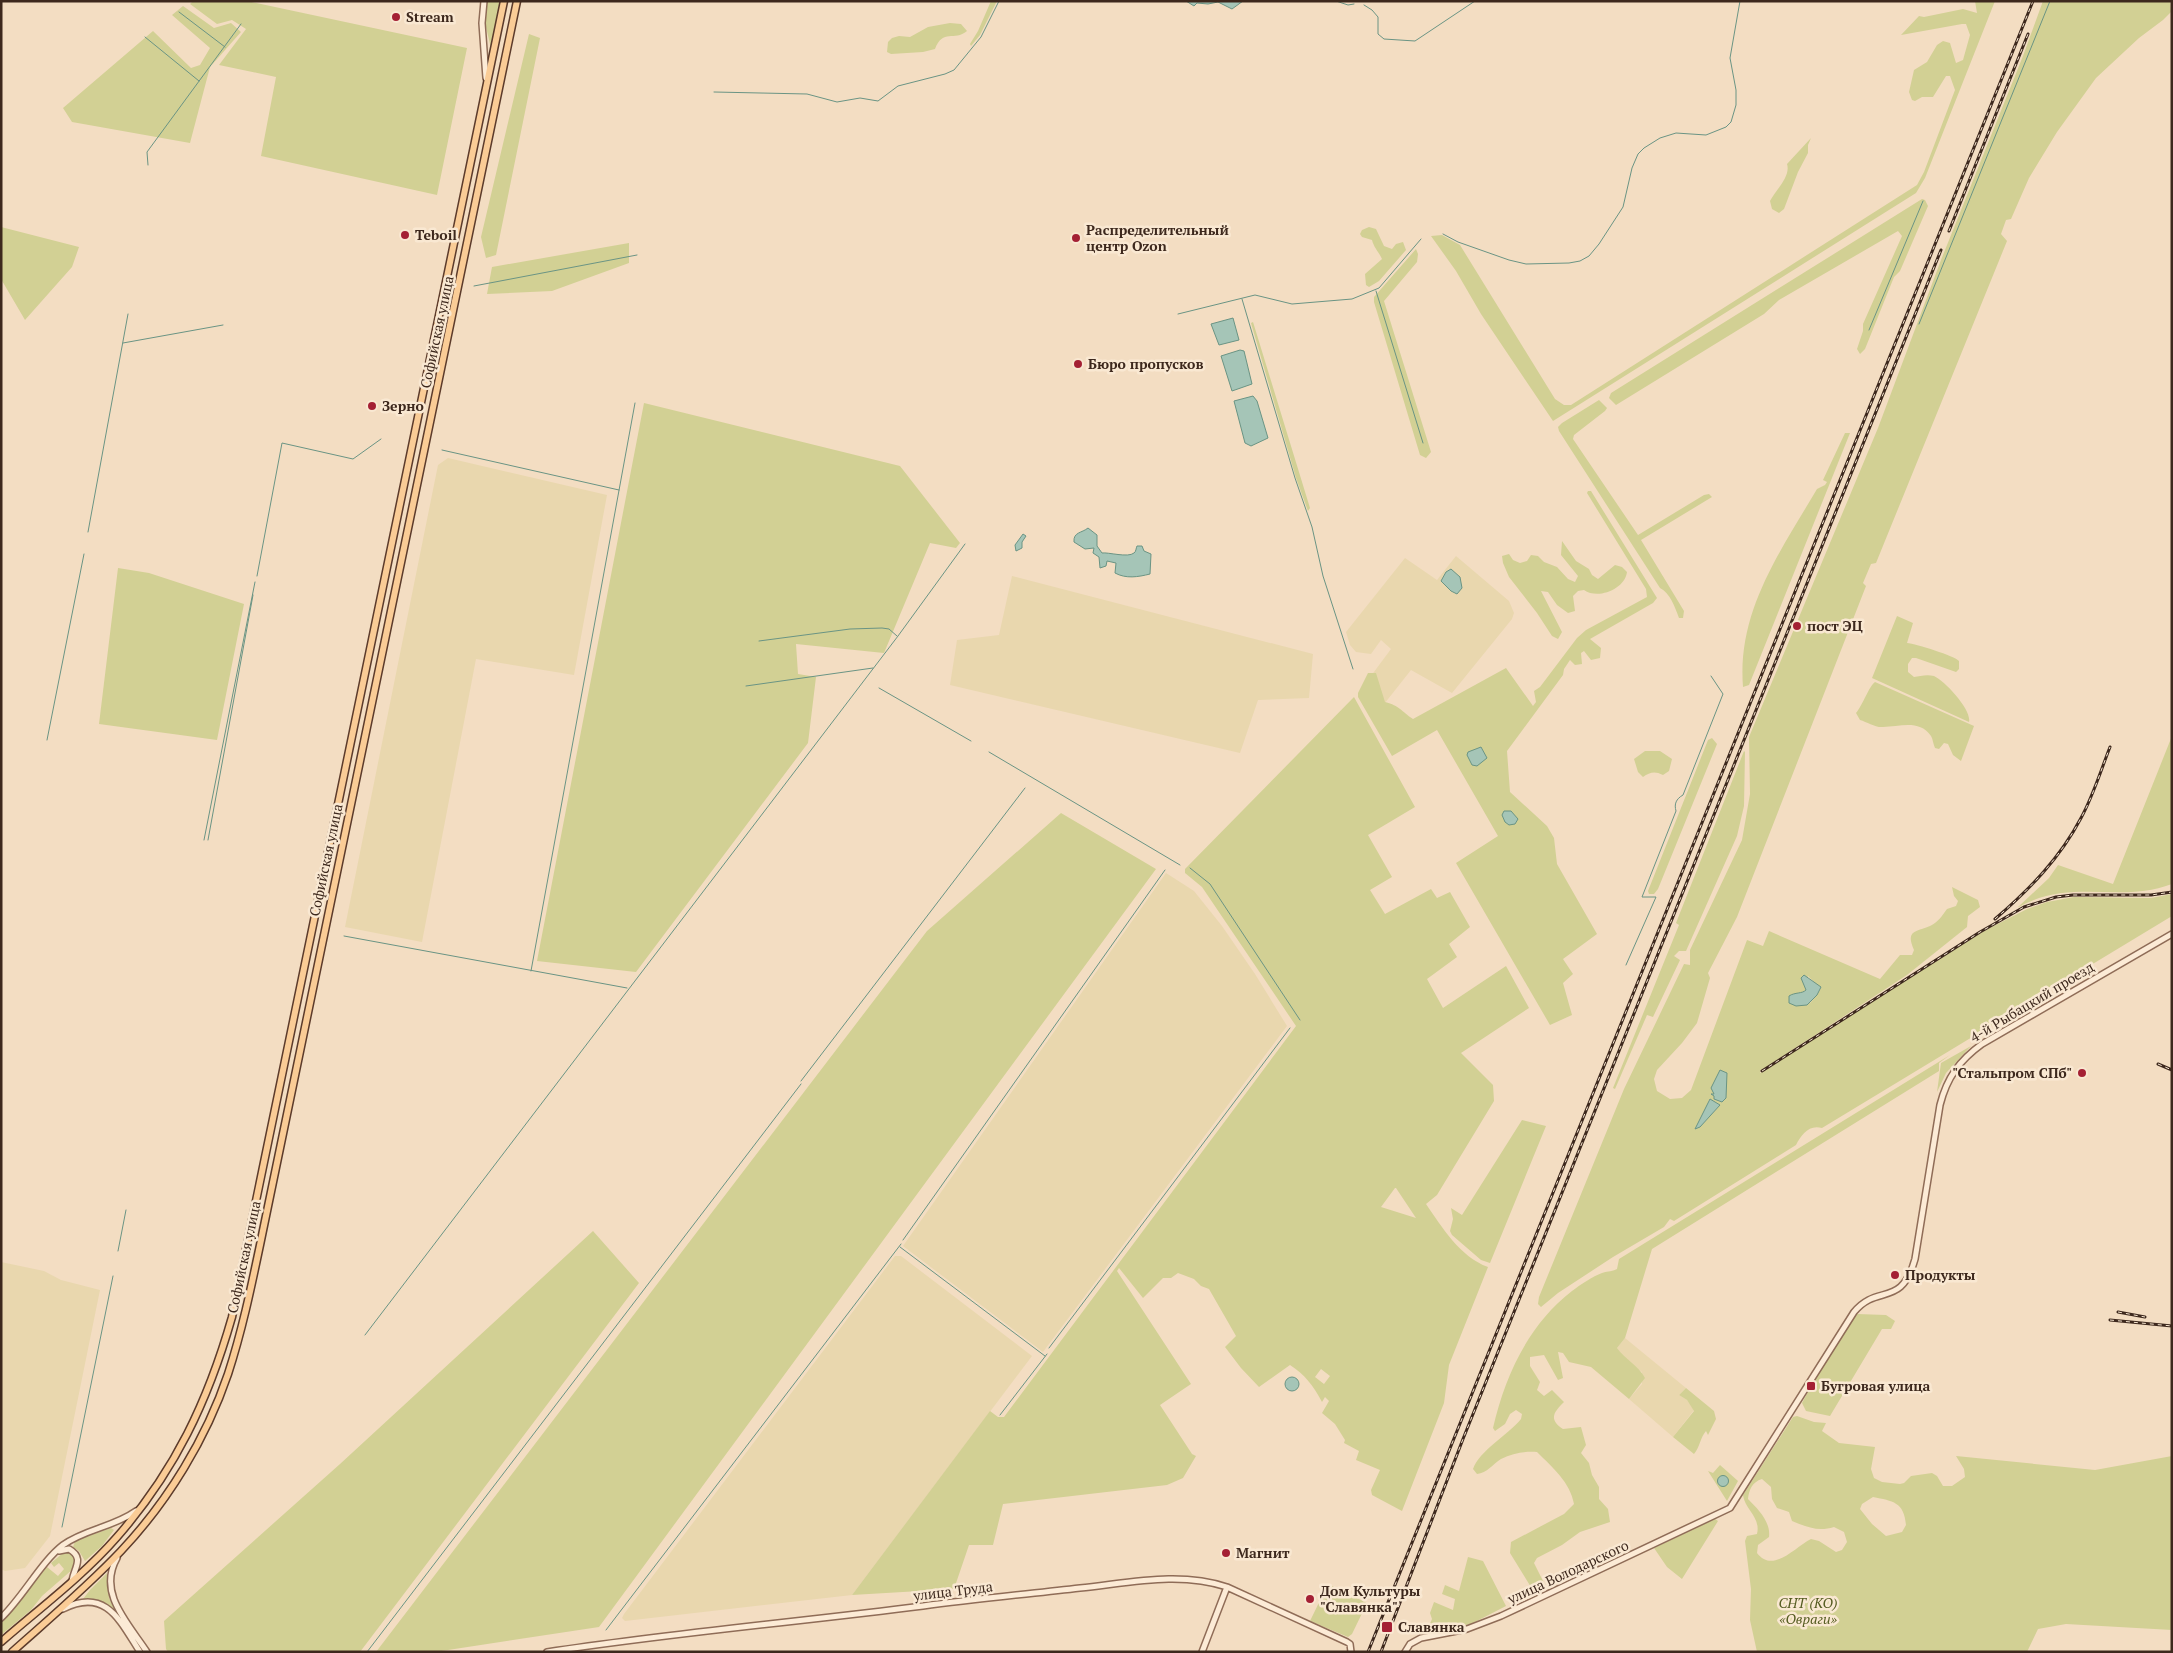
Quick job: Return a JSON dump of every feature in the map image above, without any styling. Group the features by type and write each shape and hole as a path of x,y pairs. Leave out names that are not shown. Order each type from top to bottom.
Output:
{"main road":[{"name":"Софийская улица","path":"1,1642 105,1550 141,1507 176,1458 198,1416 218,1364 232,1317 504,1"},
{"name":"Софийская улица","path":"12,1652 121,1551 160,1504 188,1462 209,1421 228,1375 243,1324 517,1"}],"street":[{"name":"Софийская улица","path":"484,1 482,23 486,84"},
{"name":"4-й Рыбацкий проезд","path":"1736,1500 1847,1323 1863,1303 1897,1291 1907,1281 1916,1259 1940,1105 1944,1090 1956,1067 1982,1044 2172,934"},
{"name":"улица Володарского","path":"1405,1651 1410,1644 1421,1638 1467,1629 1501,1616 1730,1508 1736,1500"},
{"path":"1,1618 54,1553 70,1541 120,1521 141,1507"},
{"path":"45,1565 61,1550 73,1551 76,1554 78,1564 72,1581"},
{"path":"121,1551 112,1570 110,1592 116,1605 147,1652"},
{"name":"улица Труда","path":"547,1652 626,1640 797,1622 984,1598 1167,1578 1227,1587 1350,1644 1351,1652"},
{"path":"1202,1652 1227,1587"},
{"path":"52,1616 74,1604 91,1602 102,1605 115,1614 140,1652"}],"shaded area":[{"path":"1186,1 1243,1 1232,9 1218,2 1208,4 1197,3 1194,6"},
{"path":"1233,318 1239,340 1219,345 1211,324"},
{"path":"1240,350 1244,351 1252,384 1232,391 1221,356"},
{"path":"1253,396 1257,401 1268,438 1251,446 1245,443 1234,401"},
{"path":"448,458 607,495 574,675 476,659 422,942 345,927 438,465"},
{"path":"1088,528 1097,535 1097,546 1102,553 1131,554 1135,552 1137,546 1142,546 1144,551 1151,554 1150,574 1132,577 1119,575 1115,573 1116,563 1107,561 1106,566 1100,568 1099,557 1093,553 1094,548 1085,549 1074,542 1076,534"},
{"path":"1023,534 1026,536 1022,542 1022,548 1016,551 1015,545"},
{"path":"1456,556 1509,601 1514,613 1512,619 1452,693 1411,670 1377,713 1362,688 1391,649 1381,640 1371,654 1356,652 1350,645 1346,632 1405,558 1437,580"},
{"path":"1451,569 1460,577 1462,588 1457,594 1441,581 1446,572"},
{"path":"1012,576 1313,654 1309,698 1258,700 1240,753 950,685 957,640 999,635"},
{"path":"1481,747 1487,758 1477,766 1472,765 1467,755 1468,752"},
{"path":"1504,811 1511,811 1518,819 1515,824 1509,825 1505,822 1502,815"},
{"path":"1166,873 1194,891 1222,926 1255,974 1287,1026 1043,1352 903,1246"},
{"path":"1804,975 1821,987 1817,995 1807,1005 1796,1006 1789,1003 1789,996 1806,990 1801,978"},
{"path":"1720,1070 1727,1073 1726,1098 1722,1102 1714,1099 1714,1096 1711,1094 1714,1094 1711,1088"},
{"path":"1710,1099 1720,1105 1700,1127 1695,1129"},
{"path":"895,1256 901,1256 1032,1356 852,1595 625,1621 622,1618 624,1614"},
{"path":"1,1262 44,1271 61,1280 100,1290 50,1536 25,1568 5,1571 1,1569"},
{"path":"1625,1338 1686,1388 1679,1395 1687,1400 1694,1410 1673,1437 1629,1399 1642,1384 1642,1372 1625,1359 1617,1348"},
{"path":"1292,1377 1297,1379 1299,1384 1297,1389 1292,1391 1287,1389 1285,1384 1287,1379"},
{"path":"1723,1475 1729,1481 1723,1487 1717,1481"}],"green space":[{"path":"193,1 247,1 467,48 437,195 261,156 276,77 219,65 246,29 232,20 217,24 190,4"},
{"path":"487,1 500,1 491,48 485,23"},
{"path":"991,1 997,1 980,35 971,46 970,44"},
{"path":"1975,1 1995,1 1925,178 1916,193 1553,421 1481,314 1456,271 1431,236 1442,235 1460,245 1555,399 1564,405 1571,405 1917,185 1924,172 1955,90 1950,76 1946,76 1933,97 1922,97 1915,101 1912,100 1909,92 1914,70 1927,62 1937,45 1943,41 1950,43 1956,63 1963,60 1970,35 1966,24 1962,24 1901,35 1919,16 1924,17 1963,9 1977,13"},
{"path":"2043,1 2170,1 2171,12 2139,38 2096,78 2057,132 2029,178 2011,219 2006,220 2001,234 2007,241 1876,563 1871,564 1863,583 1866,586 1737,917 1708,973 1710,978 1697,1023 1682,1043 1657,1070 1654,1079 1657,1091 1670,1099 1682,1098 1691,1090 1747,940 1763,946 1769,931 1880,979 1900,955 1912,955 1914,950 1911,935 1913,933 1930,926 1940,919 1947,909 1956,906 1958,901 1954,896 1952,887 1978,900 1980,907 1968,916 1967,927 1907,975 1760,1071 1760,1073 1982,932 2027,909 2047,902 2074,897 2151,898 2172,894 2172,916 1822,1128 1809,1129 1803,1134 1796,1145 1674,1221 1670,1219 1664,1227 1613,1257 1558,1293 1541,1307 1538,1304 1539,1297 1624,1089 1684,964 1690,965 1690,950 1742,840 1750,794 1749,737 1878,428 1941,260 2023,56","holes":["1808,976 1813,981 1817,995 1810,1003 1804,992 1807,990","1709,1100 1720,1105 1700,1127"]},
{"path":"183,6 214,28 231,23 241,32 210,67 190,143 72,122 63,108 153,31 191,68 200,65 210,48 172,15"},
{"path":"950,23 961,24 967,31 958,36 945,37 938,43 935,49 923,52 891,54 887,52 888,42 892,38 899,36 910,37 928,27"},
{"path":"529,34 540,38 496,255 486,258 481,237"},
{"path":"1811,138 1808,145 1808,153 1798,172 1784,209 1779,213 1772,209 1770,201 1785,178 1788,169 1787,164"},
{"path":"1922,199 1925,200 1928,206 1900,271 1894,277 1865,349 1860,354 1857,349 1863,331 1863,324 1902,236 1898,231 1779,300 1764,314 1616,405 1609,398 1611,393"},
{"path":"1,227 79,247 72,267 25,320 1,279"},
{"path":"1369,227 1376,229 1384,246 1392,249 1396,244 1403,242 1406,250 1379,281 1369,287 1366,285 1365,274 1382,259 1372,240 1362,237 1360,234 1362,230"},
{"path":"629,243 629,263 552,291 487,294 492,267"},
{"path":"1416,249 1418,254 1417,262 1384,301 1431,452 1426,458 1420,455 1374,302 1374,297"},
{"path":"1253,322 1310,508 1308,511 1296,478 1251,323"},
{"path":"1599,400 1607,408 1605,411 1574,435 1573,439 1638,535 1704,495 1709,494 1712,497 1641,540 1684,611 1683,618 1679,618 1669,597 1660,588 1559,431 1558,427 1562,423"},
{"path":"644,403 900,466 960,543 956,548 930,543 884,653 796,644 798,674 816,677 808,743 636,972 537,961"},
{"path":"1845,433 1850,433 1749,685 1743,687 1743,659 1747,633 1764,583 1817,489 1827,482 1823,480"},
{"path":"1591,491 1657,598 1653,603 1590,639 1601,648 1600,658 1591,660 1584,651 1581,653 1582,664 1575,665 1570,660 1564,669 1563,675 1507,751 1510,792 1547,826 1554,838 1557,864 1597,934 1563,959 1573,974 1563,983 1572,1015 1550,1025 1456,863 1498,836 1437,730 1392,756 1358,697 1358,693 1368,673 1376,673 1385,702 1397,707 1413,719 1506,668 1533,706 1536,702 1534,691 1540,687 1577,638 1586,630 1647,597 1646,589 1587,493"},
{"path":"1562,541 1576,561 1589,569 1592,575 1598,579 1615,565 1622,567 1627,572 1621,583 1610,591 1596,594 1584,590 1578,591 1573,596 1575,611 1568,613 1557,605 1548,592 1541,591 1562,632 1558,639 1552,636 1509,577 1502,556 1509,554 1513,560 1520,563 1527,561 1531,555 1538,556 1544,562 1557,567 1568,579 1575,582 1578,576 1561,555"},
{"path":"118,568 149,573 244,604 217,740 99,724"},
{"path":"1897,616 1913,623 1907,643 1935,650 1959,661 1959,669 1956,672 1912,658 1908,664 1908,672 1914,677 1926,675 1939,679 1962,703 1969,717 1969,722 1872,678"},
{"path":"1875,682 1974,726 1961,761 1953,755 1948,744 1944,743 1939,749 1935,748 1931,736 1921,727 1909,725 1880,727 1860,720 1856,713 1870,687"},
{"path":"1354,697 1415,807 1368,835 1392,877 1370,890 1385,914 1431,889 1437,898 1450,892 1470,927 1449,944 1457,957 1427,979 1443,1008 1506,966 1529,1008 1461,1053 1493,1085 1494,1101 1437,1195 1426,1204 1460,1249 1488,1267 1449,1365 1444,1403 1402,1511 1372,1495 1371,1490 1380,1470 1356,1460 1359,1451 1344,1443 1345,1440 1335,1424 1322,1413 1329,1401 1325,1397 1322,1402 1312,1385 1300,1373 1290,1365 1259,1387 1241,1368 1225,1347 1236,1336 1209,1289 1201,1286 1194,1279 1178,1273 1171,1278 1163,1278 1143,1298 1119,1268 1117,1271 1191,1384 1160,1405 1192,1454 1196,1456 1183,1478 1167,1485 1003,1504 993,1545 969,1545 954,1589 852,1595 990,1411 998,1417 1004,1417 1296,1026 1202,887 1185,873 1185,869","holes":["1396,1188 1416,1218 1381,1207","1321,1369 1330,1376 1324,1384 1315,1377"]},
{"path":"2172,736 2172,884 2152,890 2133,892 2057,894 2037,899 2017,908 2049,878 2058,865 2113,884"},
{"path":"1712,738 1717,744 1658,889 1654,894 1649,894 1648,891 1708,740"},
{"path":"1645,751 1660,751 1672,759 1669,771 1663,775 1653,773 1643,777 1638,772 1634,759"},
{"path":"1744,751 1744,806 1737,836 1686,951 1679,951 1674,956 1680,960 1653,1017 1647,1015 1615,1089 1613,1088 1679,925 1676,923"},
{"path":"1061,813 1156,869 599,1627 435,1652 376,1652 927,931"},
{"path":"1971,1046 1946,1073 1937,1092 1941,1063"},
{"path":"1950,1055 1939,1063 1939,1071 1652,1249 1625,1338 1617,1348 1645,1378 1629,1399 1591,1367 1569,1362 1563,1353 1558,1352 1563,1378 1558,1380 1544,1355 1530,1357 1530,1366 1540,1382 1537,1390 1544,1396 1552,1390 1564,1402 1555,1412 1555,1422 1563,1429 1581,1427 1586,1445 1581,1453 1589,1463 1592,1475 1599,1487 1599,1499 1608,1509 1610,1522 1580,1532 1562,1545 1537,1558 1534,1563 1545,1585 1534,1592 1510,1553 1511,1542 1564,1514 1574,1504 1569,1489 1560,1476 1537,1452 1510,1455 1481,1473 1477,1474 1473,1469 1481,1456 1521,1419 1522,1414 1516,1410 1510,1414 1505,1424 1495,1431 1493,1428 1504,1389 1520,1353 1543,1319 1556,1305 1583,1283 1598,1274 1617,1269 1619,1259"},
{"path":"1522,1120 1546,1126 1490,1263 1481,1260 1452,1235 1450,1231 1453,1219 1451,1208 1462,1215"},
{"path":"593,1231 639,1283 360,1652 168,1652 166,1649 164,1621 340,1464"},
{"path":"1857,1314 1886,1315 1895,1321 1891,1329 1882,1329 1830,1416 1806,1411 1802,1403 1816,1377"},
{"path":"1686,1388 1714,1411 1716,1419 1708,1435 1706,1431 1704,1434 1694,1454 1673,1437 1694,1411 1687,1400 1679,1395"},
{"name":"СНТ (КО) «Овраги»","path":"1797,1416 1814,1422 1826,1423 1822,1431 1839,1443 1875,1447 1871,1469 1874,1478 1882,1482 1900,1484 1904,1483 1911,1476 1932,1473 1937,1476 1943,1486 1952,1486 1965,1477 1964,1469 1956,1456 2095,1470 2172,1456 2172,1630 2066,1624 2038,1629 2027,1652 1757,1652 1750,1620 1751,1589 1745,1541 1747,1536 1757,1534 1758,1528 1743,1495 1793,1417","holes":["1762,1479 1771,1487 1772,1499 1777,1508 1789,1512 1792,1521 1818,1529 1834,1527 1844,1532 1847,1542 1842,1550 1836,1552 1819,1541 1811,1539 1777,1560 1763,1559 1757,1553 1758,1545 1769,1537 1768,1526 1763,1516 1748,1499 1752,1487","1873,1497 1892,1502 1900,1507 1903,1511 1906,1525 1902,1532 1886,1536 1872,1524 1860,1509 1862,1504"]},
{"path":"1720,1465 1738,1481 1727,1501 1708,1471 1713,1473"},
{"path":"1715,1519 1718,1521 1682,1579 1667,1567 1654,1548"},
{"path":"111,1528 114,1530 102,1546 85,1561 79,1551 73,1547 75,1541"},
{"path":"67,1552 74,1557 75,1564 73,1569 42,1596 31,1610 1,1635 1,1623 47,1567 58,1576 64,1569 59,1563 54,1567 51,1563"},
{"path":"1468,1557 1483,1561 1506,1606 1471,1624 1426,1633 1432,1619 1430,1613 1434,1602 1453,1610 1455,1599 1442,1594 1445,1585 1459,1591"},
{"path":"107,1573 109,1598 116,1612 100,1602 83,1599"},
{"path":"1328,1584 1367,1603 1352,1634 1348,1637 1310,1621"}],"waterway":[{"path":"714,92 807,94 837,102 860,98 878,101 898,86 954,70 981,37 999,1"},
{"path":"1336,1 1348,5 1354,4"},
{"path":"1364,5 1378,17 1378,34 1384,39 1415,41 1475,1"},
{"path":"1443,234 1458,242 1526,264 1569,263 1580,261 1589,256 1623,207 1632,168 1638,154 1644,148 1660,138 1676,133 1706,135 1726,127 1731,122 1736,105 1736,90 1730,58 1740,1"},
{"path":"1919,324 2050,1"},
{"path":"179,12 225,47"},
{"path":"148,165 147,152 241,24"},
{"path":"145,37 199,81"},
{"path":"1869,330 1923,201"},
{"path":"1178,314 1255,295 1292,304 1352,299 1379,288 1421,239"},
{"path":"474,286 637,255"},
{"path":"1376,291 1423,443"},
{"path":"1242,299 1295,478 1312,527 1323,576 1353,669"},
{"path":"88,532 128,314"},
{"path":"123,343 223,325"},
{"path":"531,971 635,403"},
{"path":"257,576 282,443 353,459 381,439"},
{"path":"442,450 619,490"},
{"path":"365,1335 898,636 965,544"},
{"path":"47,740 84,554"},
{"path":"204,840 255,582"},
{"path":"208,840 253,595"},
{"path":"759,641 850,629 889,629 897,636"},
{"path":"746,686 873,668"},
{"path":"1626,965 1656,897 1642,897 1676,811 1676,802 1683,795 1723,694 1711,676"},
{"path":"879,688 971,741"},
{"path":"989,752 1180,865"},
{"path":"801,1081 1025,788"},
{"path":"1190,868 1210,884 1300,1020"},
{"path":"903,1240 1165,870"},
{"path":"344,936 627,988"},
{"path":"1049,1348 1290,1028"},
{"path":"367,1652 801,1084"},
{"path":"118,1251 126,1210"},
{"path":"606,1630 901,1244"},
{"path":"900,1247 1045,1356"},
{"path":"62,1527 113,1276"},
{"path":"1000,1415 1047,1354"}],"railway":[{"path":"1368,1652 2033,1"},
{"path":"1949,231 2028,34"},
{"path":"1381,1652 1463,1439 1941,250"},
{"path":"1995,919 2054,860 2073,833 2093,792 2110,747"},
{"path":"1762,1071 1980,932 2024,907 2056,897 2073,895 2151,895 2172,892"},
{"path":"2158,1064 2172,1070"},
{"path":"2118,1312 2145,1317"},
{"path":"2110,1320 2172,1326"}],"place":[{"name":"Stream","path":"396,17"},
{"name":"Teboil","path":"405,235"},
{"name":"Распределительный центр Ozon","path":"1076,238"},
{"name":"Бюро пропусков","path":"1078,364"},
{"name":"Зерно","path":"372,406"},
{"name":"пост ЭЦ","path":"1797,626"},
{"name":"\"Стальпром СПб\"","path":"2082,1073"},
{"name":"Продукты","path":"1895,1275"},
{"name":"Бугровая улица","path":"1811,1386"},
{"name":"Магнит","path":"1226,1553"},
{"name":"Дом Культуры \"Славянка\"","path":"1310,1599"},
{"name":"Славянка","path":"1387,1627"}]}
